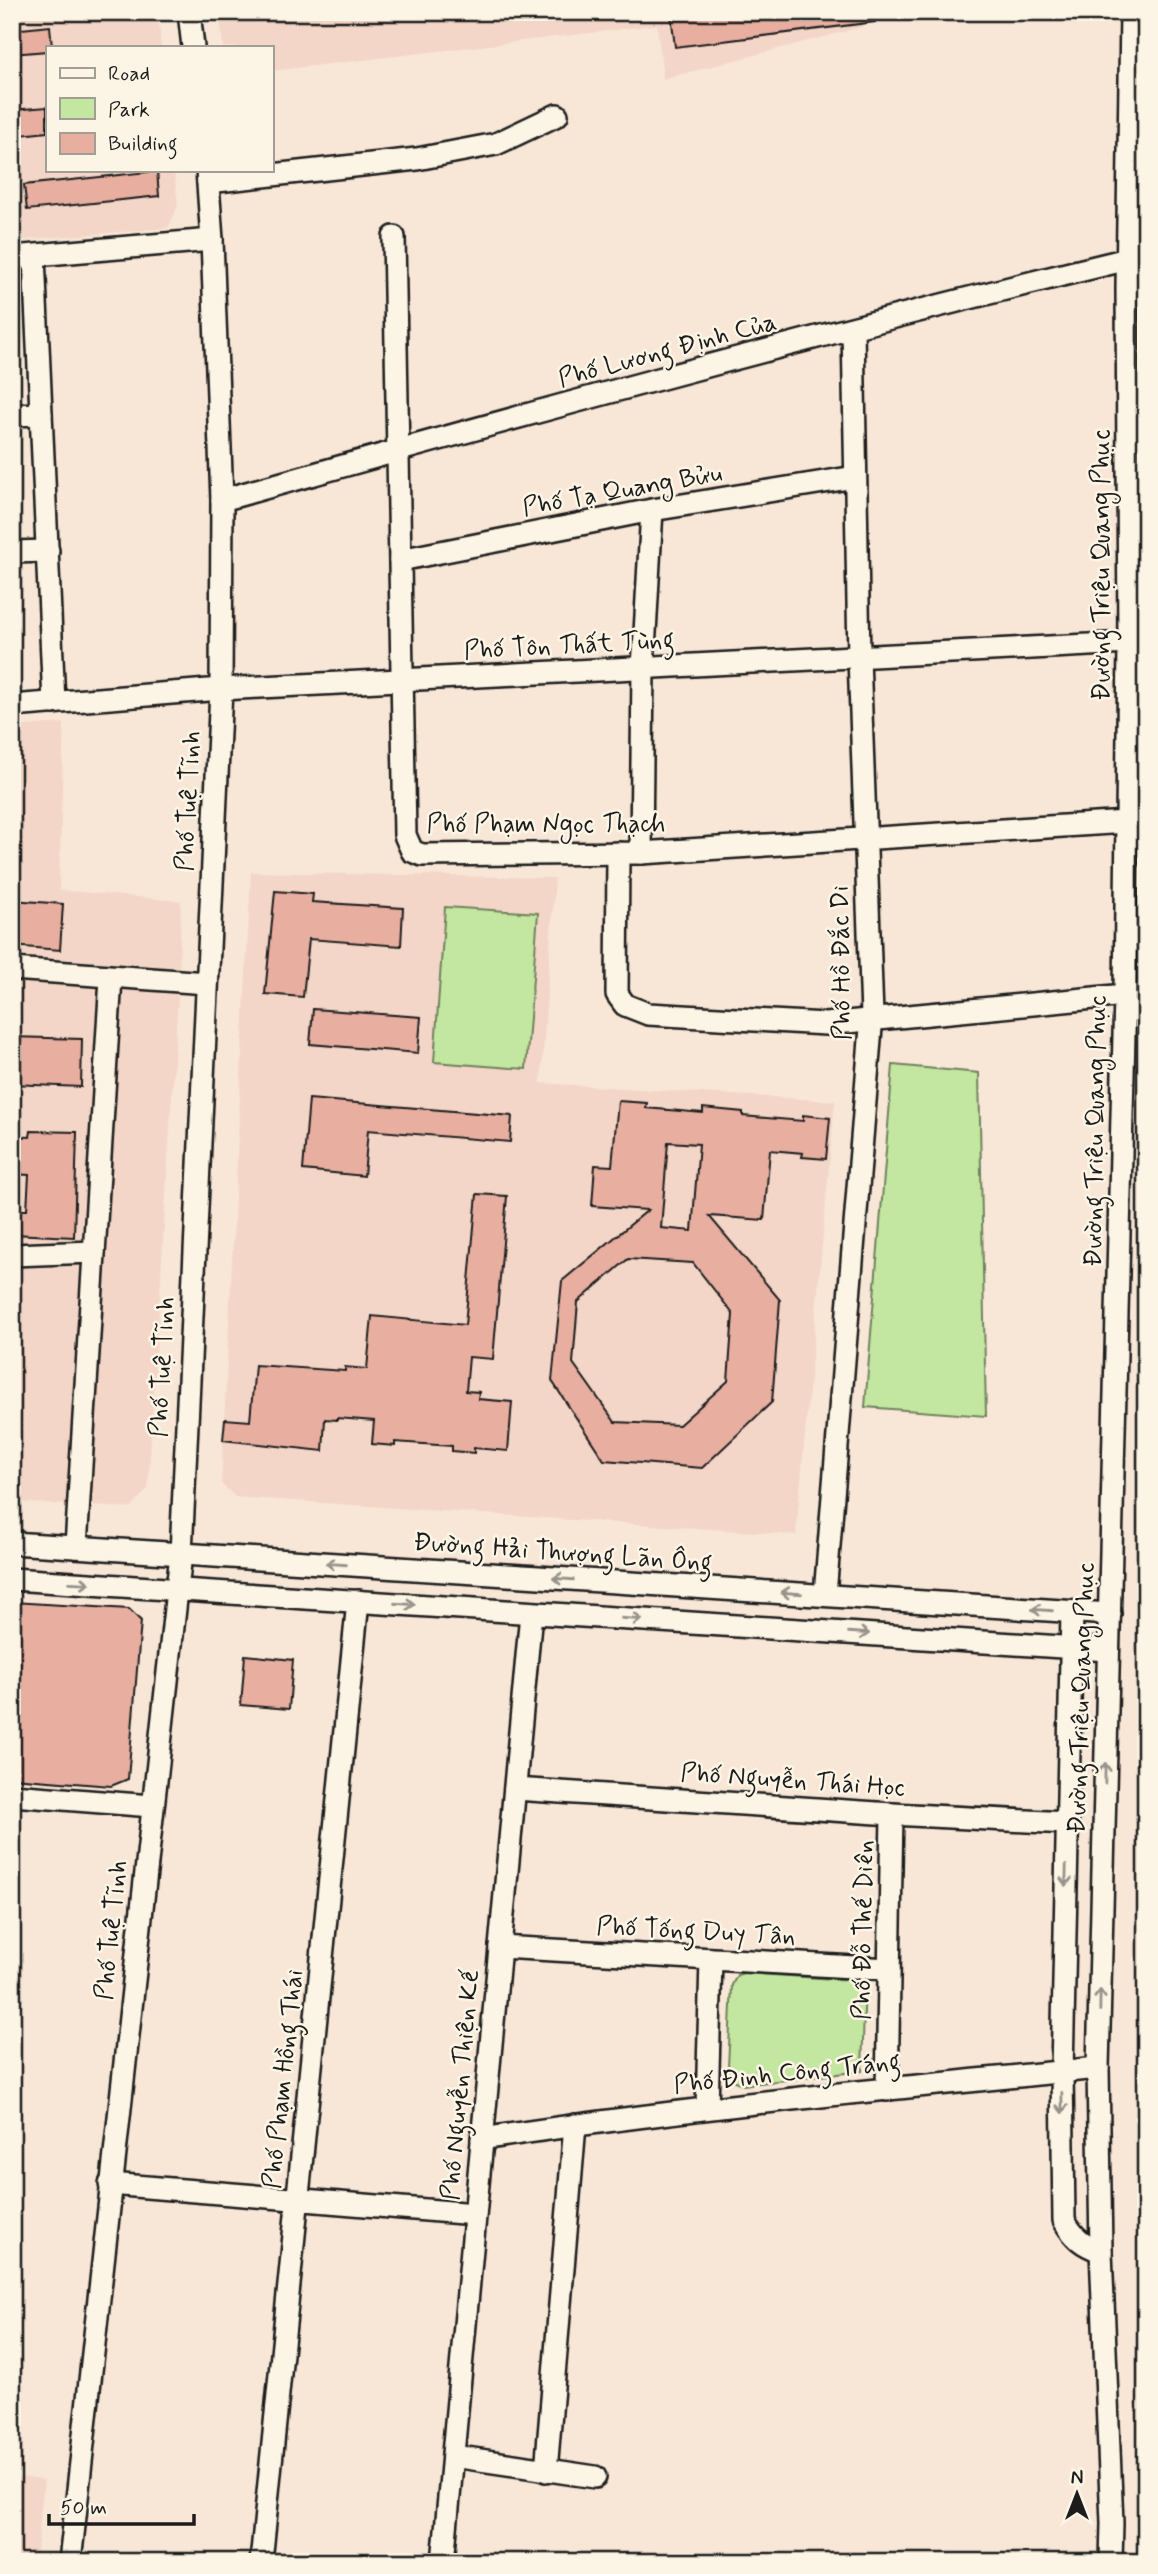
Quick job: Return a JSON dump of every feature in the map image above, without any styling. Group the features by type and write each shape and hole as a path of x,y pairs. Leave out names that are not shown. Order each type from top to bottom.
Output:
{"street":[{"path":"189,12 193,46"},
{"name":"Đường Triệu Quang Phục","path":"1111,2562 1098,2068 1125,995 1137,288 1128,259 1131,12"},
{"path":"273,170 430,156 496,144 557,115"},
{"path":"208,176 252,172"},
{"name":"Phố Tuệ Tĩnh","path":"70,2562 181,1554 220,689 222,500 208,176"},
{"name":"Phố Phạm Ngọc Thạch","path":"394,237 405,835 412,851 422,855 641,853 1127,822"},
{"path":"12,257 212,240"},
{"path":"34,256 54,702"},
{"name":"Phố Lương Định Của","path":"222,500 398,450 997,290 1128,259"},
{"name":"Phố Hồ Đắc Di","path":"825,1595 871,1019 859,657 853,329"},
{"path":"12,415 41,414"},
{"name":"Phố Tạ Quang Bửu","path":"400,560 652,510 855,477"},
{"path":"641,853 643,668 652,510"},
{"path":"12,552 48,551"},
{"name":"Phố Tôn Thất Tùng","path":"12,706 220,689 1129,643"},
{"path":"618,853 617,994 625,1005 648,1014 826,1024 1125,995"},
{"path":"12,969 207,983"},
{"path":"76,1547 111,978"},
{"path":"12,1255 94,1252"},
{"name":"Đường Hải Thượng Lãn Ông","path":"12,1543 1110,1614"},
{"path":"12,1579 1108,1650"},
{"path":"668,1621 671,1586"},
{"name":"Phố Phạm Hồng Thái","path":"261,2562 358,1601"},
{"name":"Phố Nguyễn Thiện Kế","path":"443,2562 531,1612"},
{"name":"Đường Triệu Quang Phục","path":"1072,1612 1062,2072 1064,2220 1071,2233 1085,2246 1101,2251"},
{"name":"Phố Nguyễn Thái Học","path":"515,1789 1067,1823"},
{"path":"12,1795 152,1806"},
{"name":"Phố Đỗ Thế Diên","path":"887,2090 892,1814"},
{"name":"Phố Tống Duy Tân","path":"500,1947 889,1969"},
{"path":"707,2108 711,1959"},
{"name":"Phố Đinh Công Tráng","path":"482,2139 575,2124 707,2108 1098,2068"},
{"path":"546,2471 575,2124"},
{"path":"110,2184 475,2214"},
{"path":"453,2456 595,2477"}],"shaded area":[{"path":"12,12 158,12 161,46 46,46 46,172 174,172 178,206 168,228 12,241"},
{"path":"219,12 860,12 862,27 663,79 657,25 273,71 273,46 223,46"},
{"path":"64,723 59,890 181,901 179,981 148,1489 131,1508 12,1502 12,727"},
{"path":"251,872 555,878 541,1083 835,1101 796,1535 235,1497 221,1484"},
{"path":"12,2476 44,2480 36,2562 12,2562"}],"green space":[{"path":"445,907 538,913 526,1069 434,1062"},
{"path":"893,1065 979,1073 986,1416 865,1407"},
{"path":"744,1973 865,1981 862,2071 743,2085 732,2079 728,2067 732,1985 737,1975"}],"building":[{"path":"875,12 875,22 675,47 671,14"},
{"path":"50,26 52,46 46,46 46,51 12,54 12,30"},
{"path":"46,107 46,132 12,136 12,110"},
{"path":"157,172 159,196 27,210 24,185"},
{"path":"275,891 313,894 312,902 403,908 401,946 309,939 303,997 265,994"},
{"path":"12,900 63,904 60,950 12,946"},
{"path":"313,1009 421,1017 418,1053 310,1044"},
{"path":"12,1037 82,1039 81,1087 12,1084"},
{"path":"309,1099 512,1116 510,1142 368,1130 364,1176 303,1170"},
{"path":"618,1101 647,1103 646,1108 703,1113 703,1108 743,1112 743,1116 803,1121 803,1115 830,1118 826,1159 802,1157 803,1153 770,1150 764,1220 709,1216 780,1300 772,1402 702,1468 604,1460 552,1381 562,1281 648,1210 592,1206 595,1165 612,1166","holes":["668,1142 699,1144 692,1231 661,1228","628,1259 693,1263 733,1314 728,1381 679,1425 615,1422 573,1363 578,1302"]},
{"path":"31,1131 77,1132 74,1237 12,1234 12,1210 27,1210 29,1175 12,1174 12,1136 30,1137"},
{"path":"477,1194 507,1196 493,1359 469,1357 466,1391 479,1392 478,1399 512,1402 508,1451 474,1448 474,1453 452,1451 452,1446 395,1442 395,1446 372,1444 374,1421 337,1418 325,1419 323,1451 223,1440 225,1419 250,1421 255,1365 345,1371 345,1367 367,1369 372,1316 465,1325"},
{"path":"12,1602 129,1609 141,1621 128,1779 111,1786 12,1778"},
{"path":"245,1655 293,1660 289,1709 241,1705"}]}
